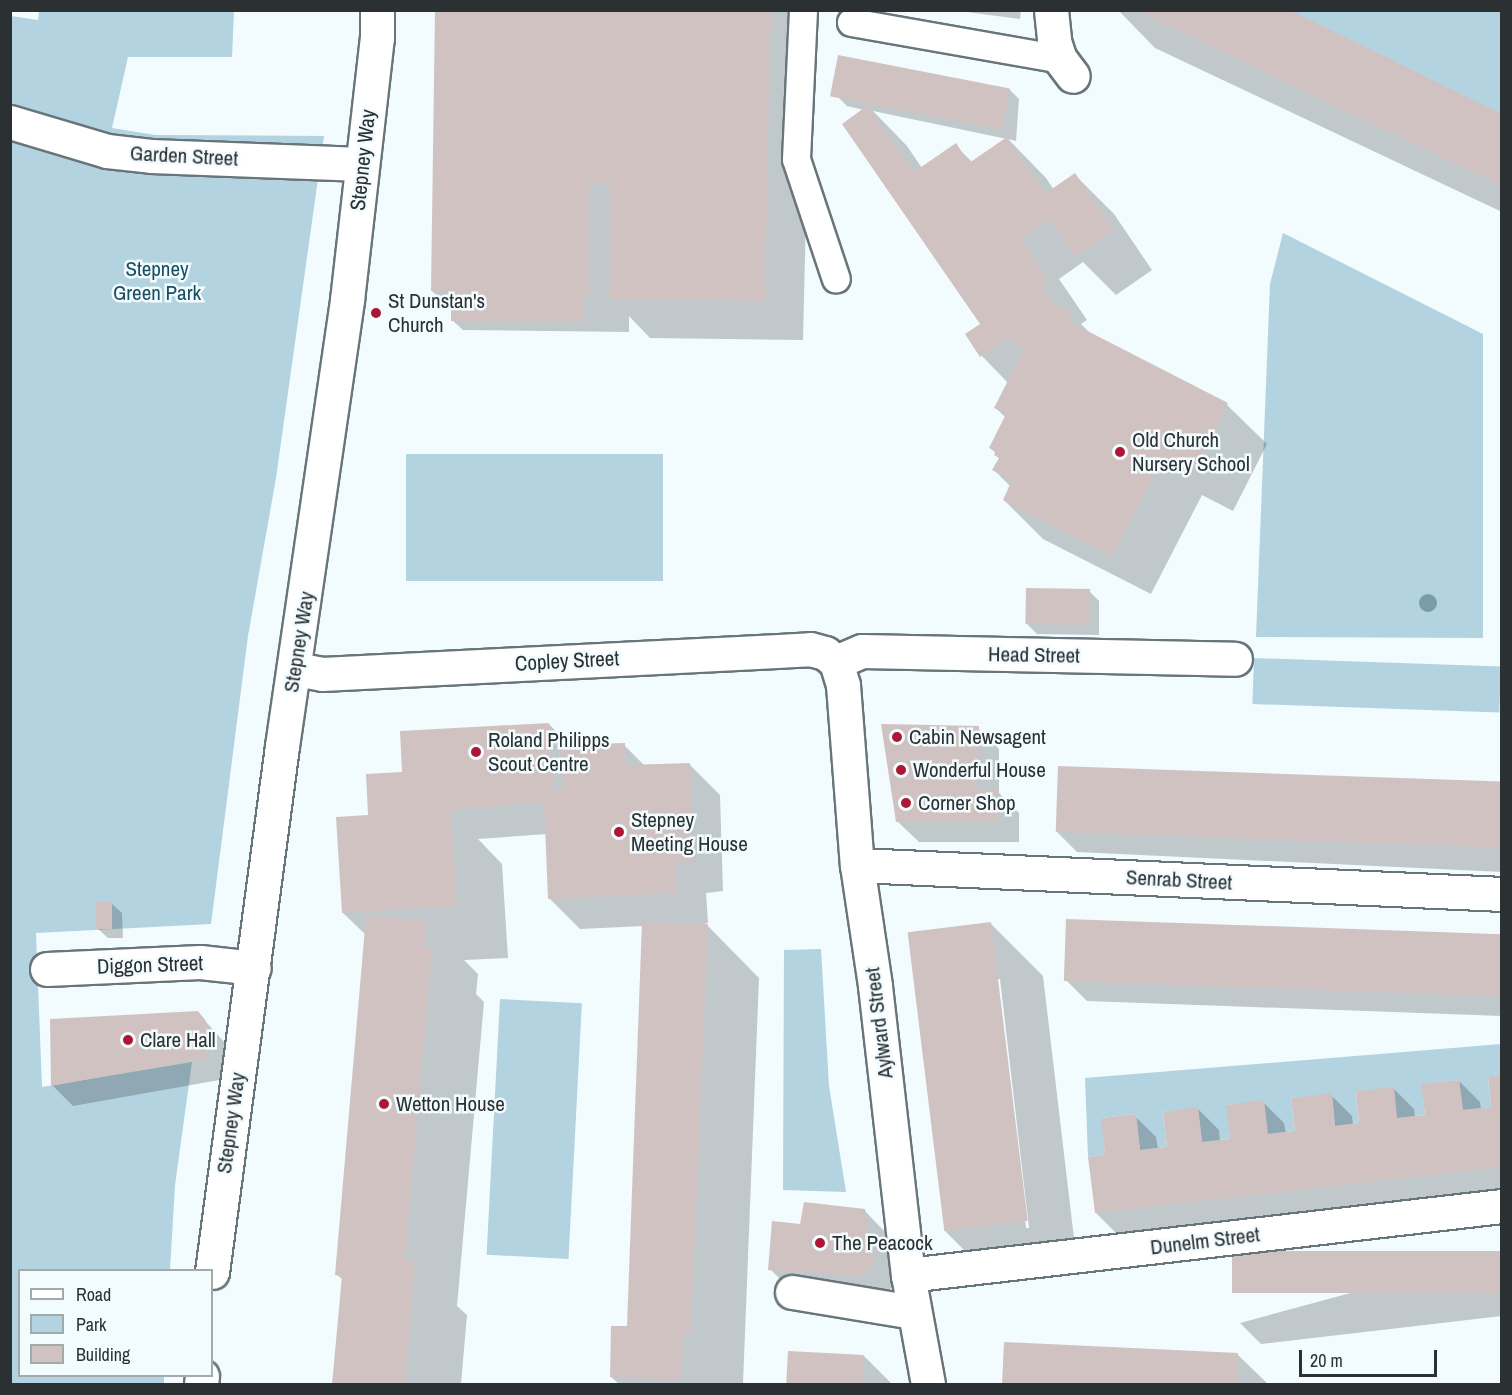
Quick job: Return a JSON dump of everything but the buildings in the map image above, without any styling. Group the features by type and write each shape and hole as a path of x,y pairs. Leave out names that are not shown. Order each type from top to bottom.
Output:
{"street":[{"name":"Stepney Way","path":"212,1269 344,323 376,38 377,10"},
{"path":"1051,10 1054,41 1067,67"},
{"name":"Garden Street","path":"10,122 82,144 151,156 362,164"},
{"name":"Copley Street","path":"295,669 331,673 810,649 825,653 836,662"},
{"name":"Head Street","path":"836,662 862,651 1236,659"},
{"name":"Aylward Street","path":"836,662 843,685 857,865 875,987 908,1275 928,1384"},
{"name":"Senrab Street","path":"857,865 1502,894"},
{"name":"Diggon Street","path":"47,969 200,962 254,968"},
{"name":"Dunelm Street","path":"908,1275 1502,1206"},
{"path":"792,1292 913,1312"}],"lane":[{"path":"803,10 796,159 836,279"},
{"path":"851,22 1067,67"}],"green space":[{"name":"Stepney Green Park","path":"39,10 234,11 232,57 128,57 112,128 155,135 324,136 276,478 248,636 211,924 36,933 42,1087 192,1062 175,1185 170,1269 18,1269 18,1377 164,1377 164,1384 11,1384 11,16 38,20"},
{"path":"1290,11 1501,11 1501,114"},
{"path":"1283,233 1483,334 1483,638 1256,637 1270,284"},
{"path":"406,454 663,454 663,581 406,581"},
{"path":"1254,658 1501,667 1499,713 1252,704"},
{"path":"821,949 829,1086 846,1192 783,1190 784,950"},
{"path":"500,999 582,1003 568,1259 487,1255"},
{"path":"1501,1044 1501,1076 1488,1078 1491,1107 1463,1110 1459,1080 1422,1085 1425,1115 1397,1118 1376,1089 1356,1092 1359,1123 1335,1126 1332,1094 1291,1098 1295,1131 1268,1134 1245,1103 1227,1105 1230,1139 1202,1142 1198,1108 1163,1112 1167,1147 1140,1150 1136,1114 1102,1118 1105,1154 1088,1157 1085,1078"}],"place":[{"name":"St Dunstan's Church","path":"376,313"},
{"name":"Old Church Nursery School","path":"1120,452"},
{"name":"Cabin Newsagent","path":"897,737"},
{"name":"Roland Philipps Scout Centre","path":"476,752"},
{"name":"Wonderful House","path":"901,770"},
{"name":"Corner Shop","path":"906,803"},
{"name":"Stepney Meeting House","path":"619,832"},
{"name":"Clare Hall","path":"128,1040"},
{"name":"Wetton House","path":"384,1104"},
{"name":"The Peacock","path":"820,1243"}]}
